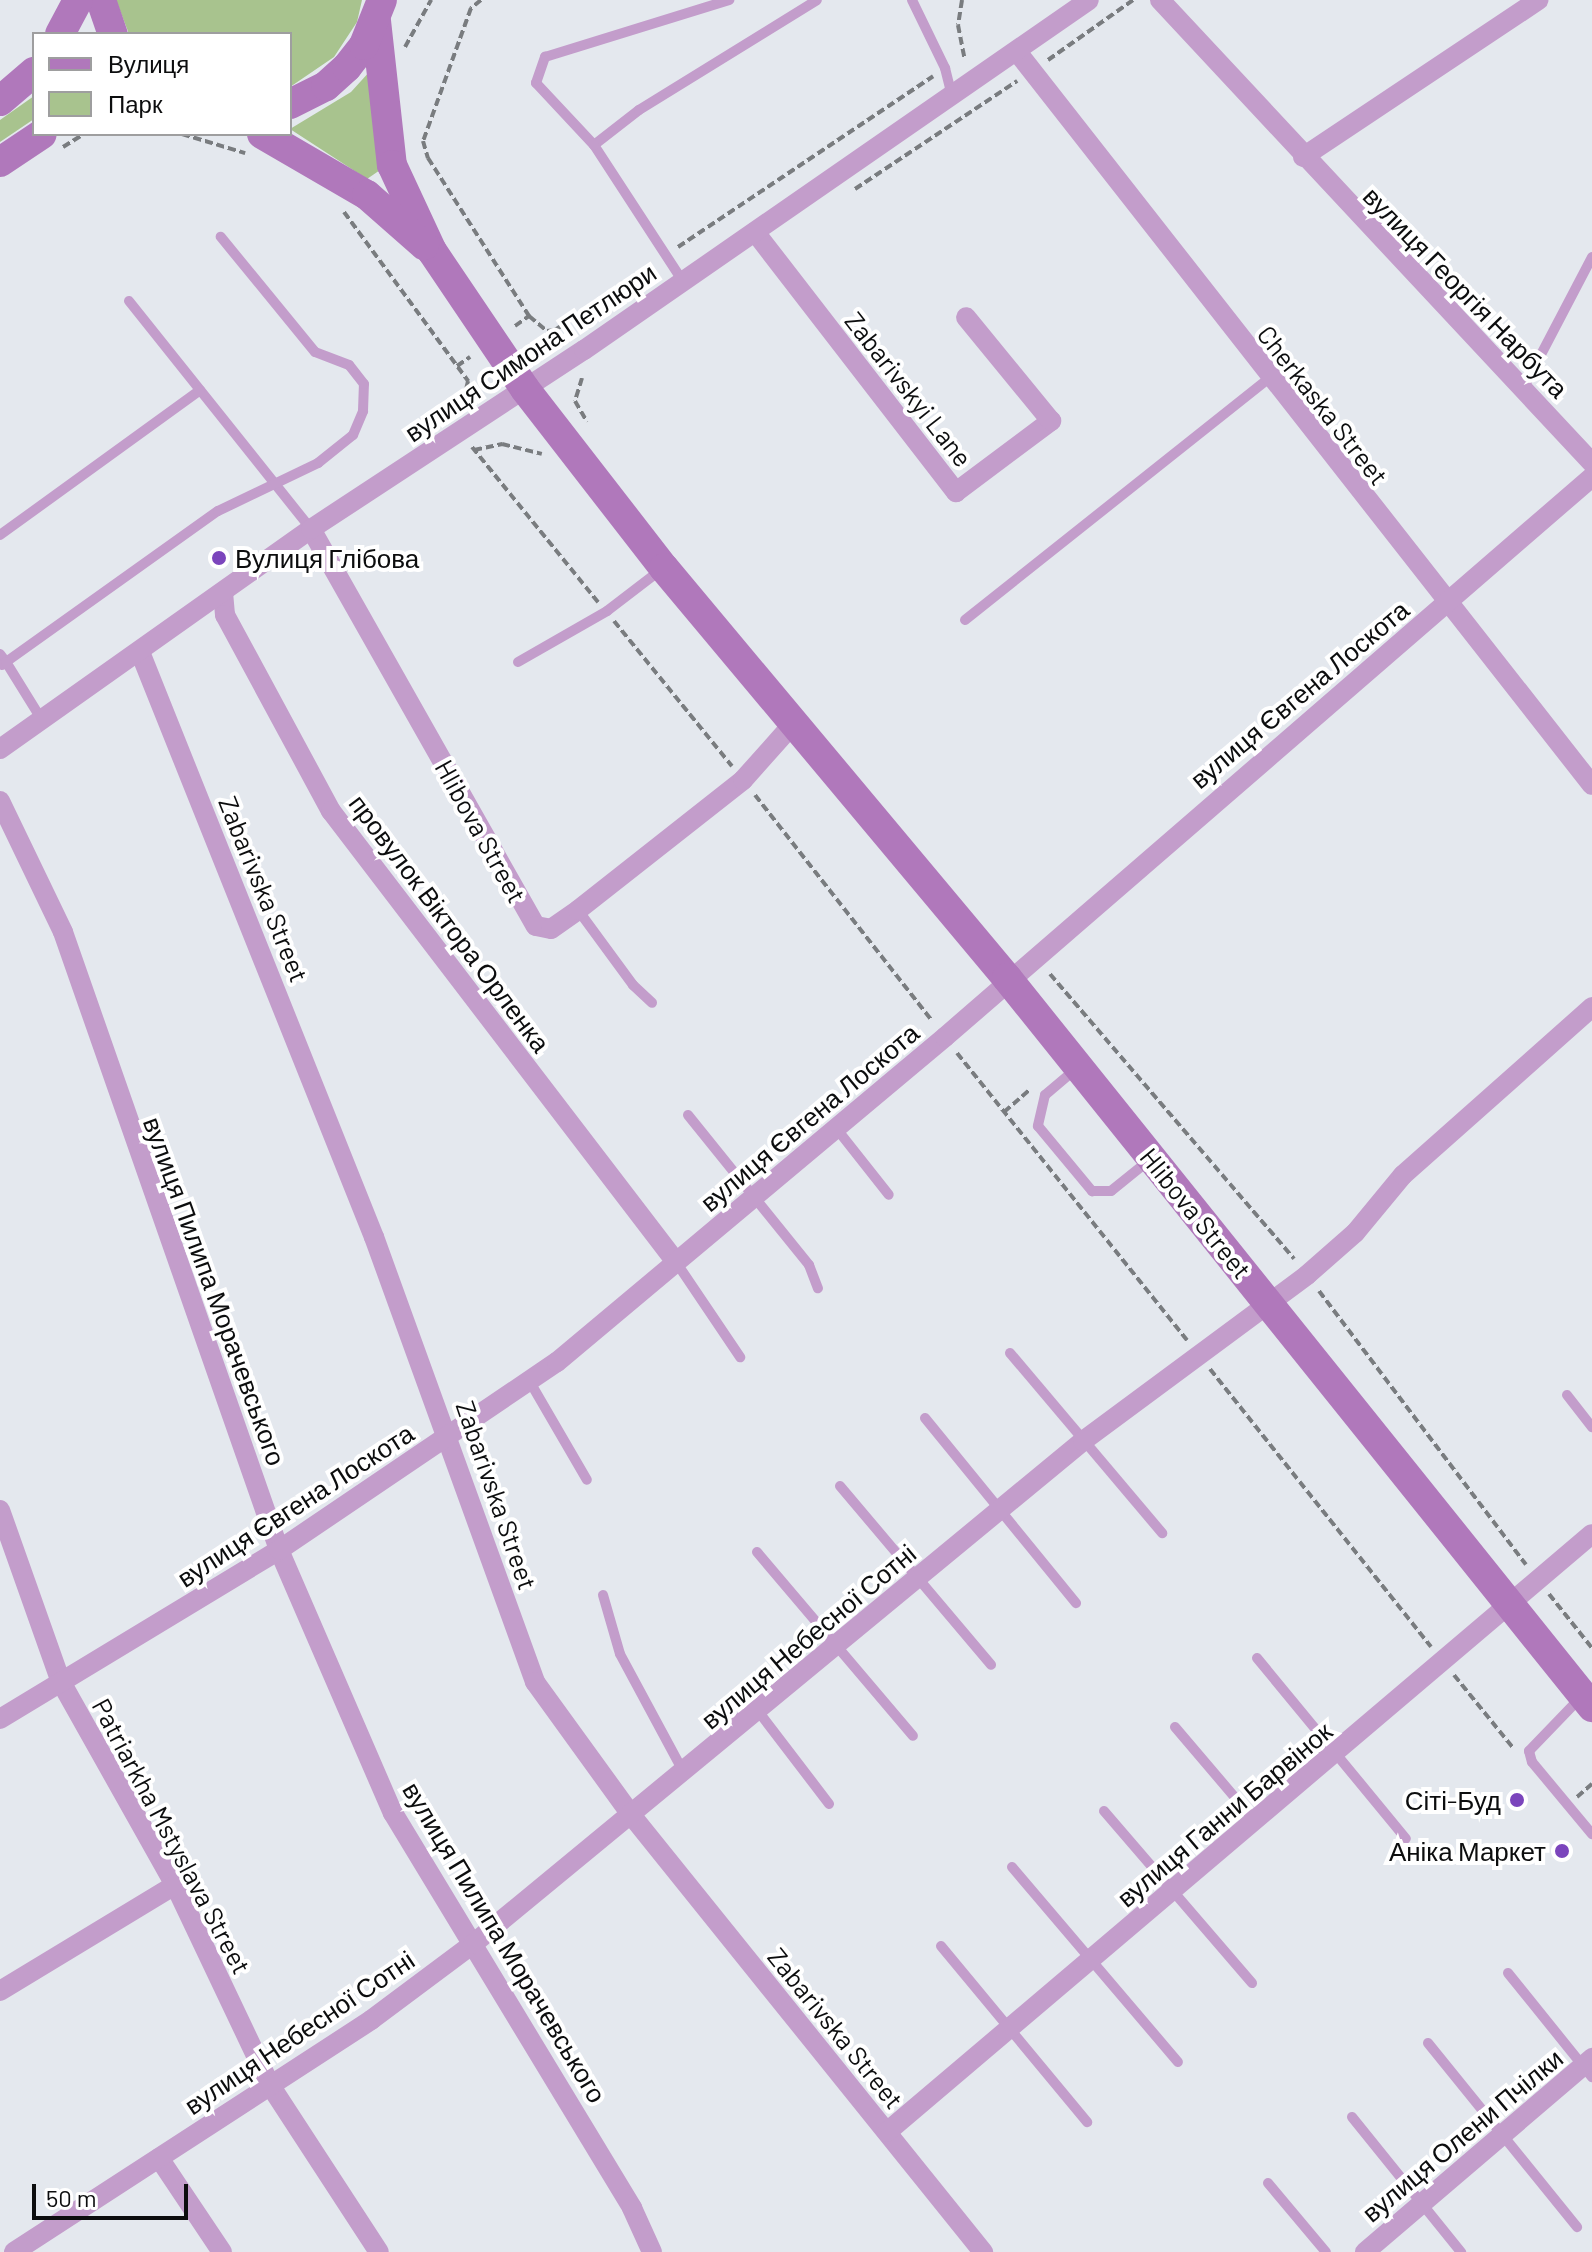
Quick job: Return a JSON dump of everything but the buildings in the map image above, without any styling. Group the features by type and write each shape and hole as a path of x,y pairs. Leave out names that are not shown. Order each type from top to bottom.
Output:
{"main road":[{"path":"61,32 78,0"},
{"path":"101,0 112,32"},
{"path":"292,103 326,86 347,67 382,7"},
{"name":"Hlibova Street","path":"382,7 392,165 432,251 525,389 664,568 792,725 1007,978 1588,1702"},
{"path":"0,101 32,74"},
{"path":"0,162 39,136"},
{"name":"Hlibova Street","path":"257,145 367,195 432,251"}],"street":[{"name":"вулиця Симона Петлюри","path":"0,749 311,529 525,389 1018,53 1089,0"},
{"name":"вулиця Георгія Нарбута","path":"1160,0 1303,157 1592,463"},
{"path":"1303,157 1538,0"},
{"name":"Cherkaska Street","path":"1018,53 1446,604 1592,785"},
{"name":"Zabarivskyi Lane","path":"755,232 956,492 1051,421 966,317"},
{"name":"вулиця Євгена Лоскота","path":"0,1719 279,1550 530,1382 836,1128 1592,477"},
{"name":"Hlibova Street","path":"311,529 536,926 551,929 578,910 743,780 792,725"},
{"name":"провулок Віктора Орленка","path":"223,592 225,615 331,811 676,1262"},
{"name":"Zabarivska Street","path":"140,652 450,1436 535,1682 632,1816 983,2252"},
{"name":"вулиця Пилипа Морачевського","path":"0,801 63,932 279,1550 393,1813 632,2208 652,2252"},
{"name":"вулиця Небесної Сотні","path":"14,2252 371,2020 473,1944 1083,1441 1307,1275 1355,1233 1403,1175 1592,1007"},
{"name":"Patriarkha Mstyslava Street","path":"0,1510 61,1682 175,1885 270,2085 379,2252"},
{"name":"вулиця Ганни Барвінок","path":"887,2132 1511,1607 1592,1534"},
{"path":"0,1991 175,1885"},
{"name":"вулиця Олени Пчілки","path":"1365,2252 1589,2067"},
{"path":"159,2158 222,2252"}],"lane":[{"path":"682,280 594,145 536,83 545,57 729,0"},
{"path":"594,145 639,110 817,0"},
{"path":"912,0 945,68 952,98"},
{"path":"42,720 2,661 218,511 318,463 353,435 363,411 364,384 349,365 315,352 221,237"},
{"path":"1523,389 1592,257"},
{"path":"129,301 311,529"},
{"path":"965,620 1269,378"},
{"path":"0,535 200,390"},
{"path":"518,662 607,611 664,568"},
{"path":"578,910 633,985 652,1003"},
{"path":"1078,1066 1045,1095 1038,1126 1092,1191 1111,1191 1152,1158"},
{"path":"688,1115 809,1265 818,1288"},
{"path":"836,1128 889,1195"},
{"path":"676,1262 740,1357"},
{"path":"1010,1353 1162,1533"},
{"path":"530,1382 587,1480"},
{"path":"1567,1395 1592,1427"},
{"path":"925,1418 1076,1603"},
{"path":"840,1486 991,1665"},
{"path":"757,1552 913,1736"},
{"path":"603,1595 620,1654 684,1773"},
{"path":"1257,1658 1406,1839"},
{"path":"1588,1702 1529,1751 1532,1762 1592,1834"},
{"path":"758,1711 829,1804"},
{"path":"1175,1727 1255,1821"},
{"path":"1104,1811 1252,1983"},
{"path":"1012,1867 1178,2062"},
{"path":"941,1946 1087,2122"},
{"path":"1508,1973 1589,2067"},
{"path":"1428,2043 1577,2227"},
{"path":"1352,2117 1461,2252"},
{"path":"1268,2183 1326,2252"}],"path":[{"path":"401,62 431,0"},
{"path":"962,0 958,25 964,57"},
{"path":"846,195 1133,0"},
{"path":"196,136 257,145"},
{"path":"344,211 457,366 468,391 447,410"},
{"path":"515,326 529,316"},
{"path":"567,323 574,337"},
{"path":"457,366 470,357"},
{"path":"586,373 577,383 575,401 587,422"},
{"path":"474,450 502,444 545,454"},
{"path":"1034,955 1307,1275 1592,1648"},
{"path":"1050,998 1062,988"},
{"path":"1004,1112 1033,1085"}],"green space":[{"path":"116,0 362,0 357,22 334,57 292,86 292,32 128,32"},
{"path":"371,70 383,168 367,179 292,130 351,92"},
{"path":"32,97 32,120 0,142 0,120"}],"place":[{"name":"Вулиця Глібова","path":"219,558"},
{"name":"Сіті-Буд","path":"1517,1800"},
{"name":"Аніка Маркет","path":"1562,1851"}]}
